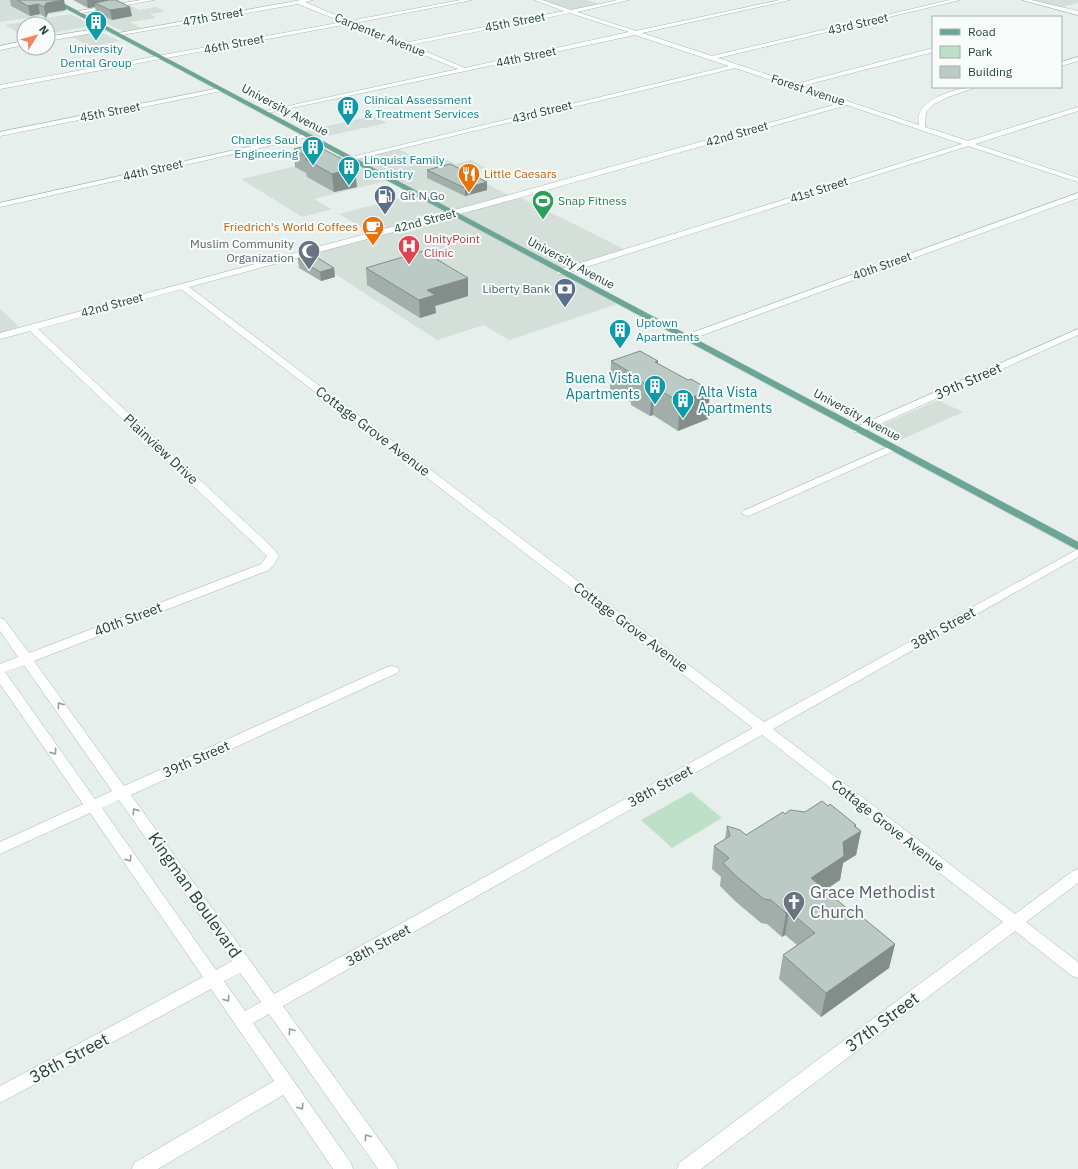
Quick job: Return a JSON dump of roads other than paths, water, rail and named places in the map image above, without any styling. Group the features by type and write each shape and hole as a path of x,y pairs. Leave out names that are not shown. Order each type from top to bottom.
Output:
{"main road":[{"name":"University Avenue","path":"53,0 451,214 1078,547"}],"street":[{"path":"76,12 151,0"},
{"name":"47th Street","path":"116,34 297,1 310,0"},
{"name":"46th Street","path":"0,87 468,0"},
{"name":"Forest Avenue","path":"537,0 1078,180"},
{"name":"45th Street","path":"403,45 626,0"},
{"name":"44th Street","path":"265,114 787,0"},
{"name":"43rd Street","path":"711,58 957,0"},
{"path":"1025,0 1077,13"},
{"name":"Carpenter Avenue","path":"297,1 465,70"},
{"path":"1066,16 1077,13"},
{"path":"56,35 105,28"},
{"path":"56,37 105,28"},
{"path":"0,44 16,41"},
{"path":"0,48 16,45"},
{"path":"796,86 932,50"},
{"path":"1062,64 1078,59"},
{"name":"43rd Street","path":"350,159 735,66"},
{"path":"922,127 922,113 927,106 944,97 971,88"},
{"name":"45th Street","path":"0,134 220,90"},
{"name":"42nd Street","path":"0,336 451,214 849,103"},
{"name":"41st Street","path":"561,272 1078,109"},
{"name":"44th Street","path":"0,205 306,136"},
{"name":"40th Street","path":"686,338 1078,195"},
{"name":"Cottage Grove Avenue","path":"182,286 763,728 1078,971"},
{"name":"Plainview Drive","path":"31,327 270,551 273,556 271,561 265,567 257,570"},
{"name":"39th Street","path":"858,430 1078,332"},
{"path":"747,513 892,448"},
{"name":"38th Street","path":"242,1021 1078,552"},
{"name":"40th Street","path":"0,669 257,570"},
{"name":"Kingman Boulevard","path":"0,622 389,1169"},
{"name":"39th Street","path":"0,848 392,670"},
{"path":"0,674 344,1169"},
{"name":"37th Street","path":"686,1169 1078,875"},
{"name":"38th Street","path":"0,1095 243,964"},
{"path":"141,1169 285,1084"}],"place":[{"name":"University Dental Group","path":"96,42"},
{"name":"Clinical Assessment & Treatment Services","path":"348,126"},
{"name":"Charles Saul Engineering","path":"313,166"},
{"name":"Linquist Family Dentistry","path":"349,186"},
{"name":"Little Caesars","path":"469,194"},
{"name":"Git N Go","path":"385,216"},
{"name":"Snap Fitness","path":"543,220"},
{"name":"Friedrich's World Coffees","path":"373,246"},
{"name":"UnityPoint Clinic","path":"409,266"},
{"name":"Muslim Community Organization","path":"309,270"},
{"name":"Liberty Bank","path":"565,308"},
{"name":"Uptown Apartments","path":"620,350"},
{"name":"Buena Vista Apartments","path":"655,406"},
{"name":"Alta Vista Apartments","path":"683,420"},
{"name":"Grace Methodist Church","path":"794,922"}]}
